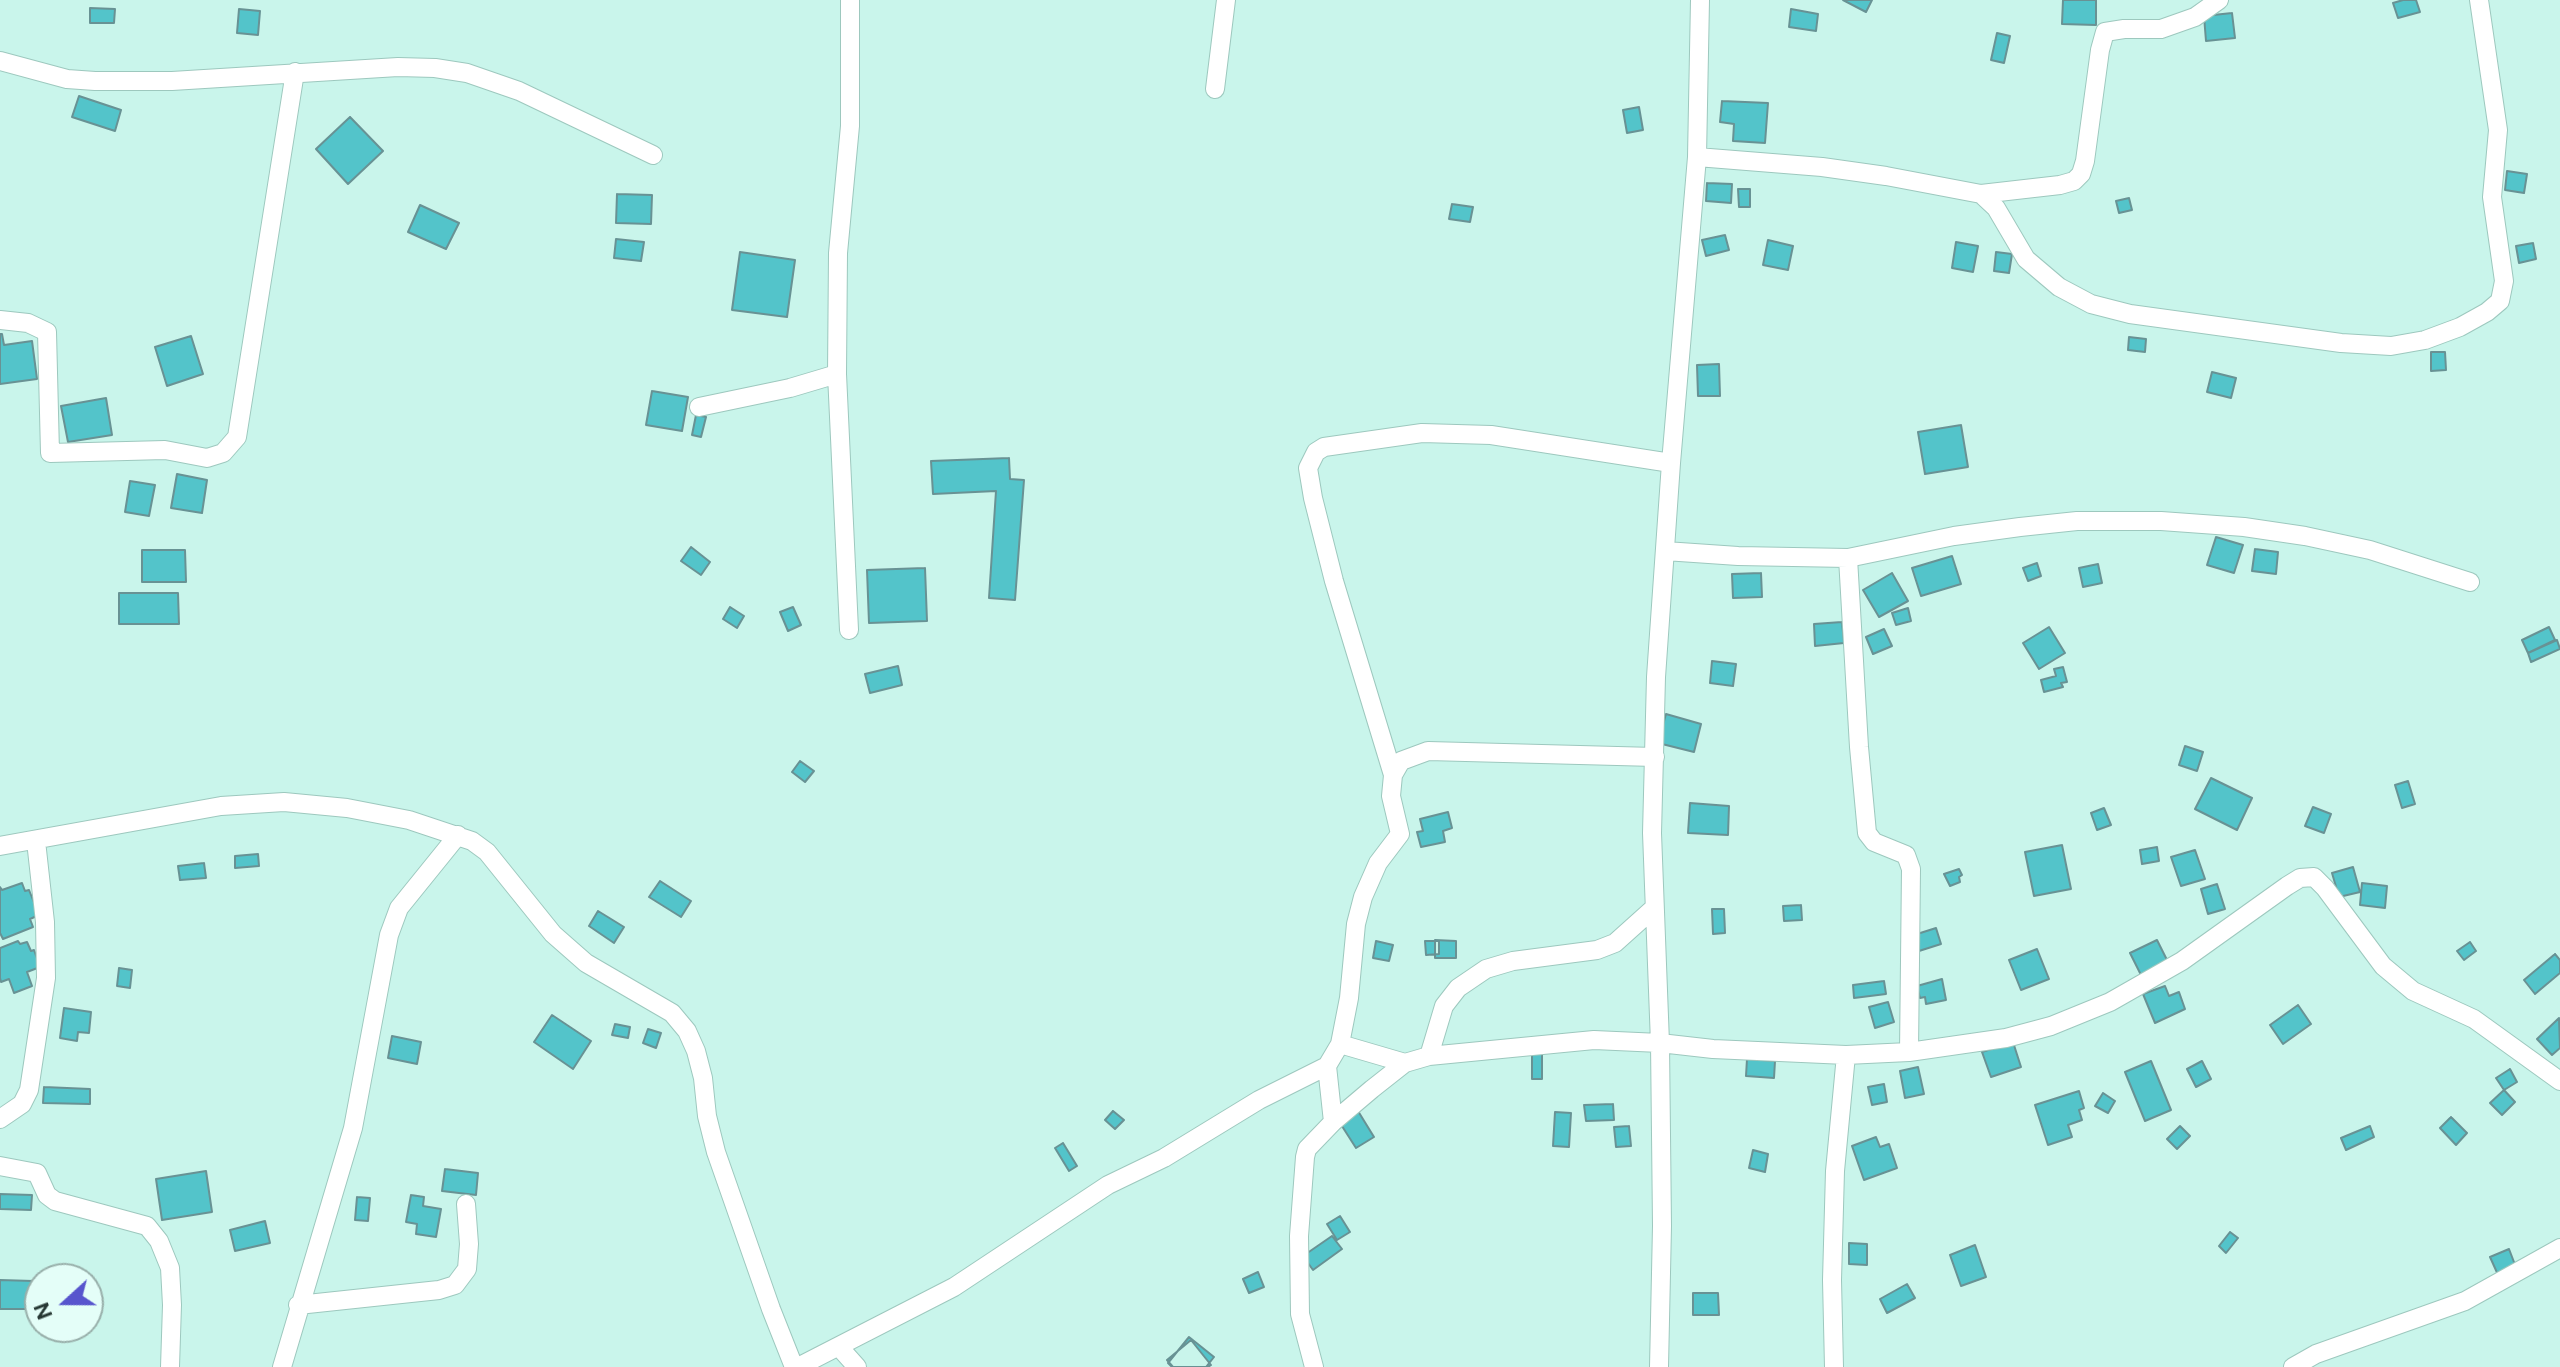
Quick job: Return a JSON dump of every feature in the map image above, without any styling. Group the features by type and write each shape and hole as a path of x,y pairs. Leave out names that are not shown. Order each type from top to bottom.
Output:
{"street":[{"path":"849,630 837,374 838,253 850,126 850,0"},
{"path":"1215,89 1226,0"},
{"path":"1659,1367 1662,1226 1660,1043 1652,833 1656,677 1697,157 1700,0"},
{"path":"1697,157 1835,169 1981,194 2074,181 2081,174 2085,161 2105,32 2161,29 2195,17 2219,0"},
{"path":"1981,194 1996,208 2026,259 2059,287 2091,304 2156,318 2341,343 2391,346 2425,340 2460,327 2500,301 2504,281 2492,197 2498,130 2479,0"},
{"path":"0,61 67,79 95,81 172,81 295,72 435,68 467,73 519,91 653,155"},
{"path":"0,320 28,323 47,332 50,453 165,450 207,458 223,453 237,437 295,72"},
{"path":"699,407 790,388 837,374"},
{"path":"0,846 221,806 284,802 347,808 409,820 472,841 487,852 553,934 598,970 672,1013 687,1031 703,1078 707,1116 716,1152 771,1309 796,1367 840,1348 954,1287 1108,1185 1164,1158 1259,1100 1327,1066 1340,1044 1349,998 1356,924 1363,897 1378,863 1400,834 1391,796 1393,775 1338,596 1313,498 1308,468 1316,452 1324,447 1422,433 1491,435 1671,463"},
{"path":"1665,551 1848,558 1954,536 2020,527 2077,521 2161,521 2244,527 2305,536 2370,550 2470,582"},
{"path":"1848,558 1867,833 1874,842 1906,855 1911,869 1909,1052"},
{"path":"1393,775 1401,761 1428,751 1655,757"},
{"path":"282,1367 353,1128 389,935 399,908 458,835"},
{"path":"0,1119 22,1104 29,1090 39,1033 46,978 36,841"},
{"path":"1314,1367 1300,1314 1299,1236 1307,1149 1333,1122 1405,1063 1429,1056 1594,1040 1846,1055 1909,1052 2006,1038 2051,1026 2110,1002 2182,961 2300,878 2314,877 2383,966 2413,991 2474,1019 2560,1081"},
{"path":"1429,1056 1444,1006 1458,988 1486,969 1513,961 1606,947 1629,933 1654,908"},
{"path":"1340,1044 1405,1063"},
{"path":"1834,1367 1832,1280 1835,1171 1846,1055"},
{"path":"1327,1066 1333,1122"},
{"path":"0,1166 37,1173 47,1195 55,1201 147,1226 159,1241 170,1268 170,1367"},
{"path":"298,1305 439,1290 455,1285 467,1269 466,1204"},
{"path":"2293,1367 2316,1354 2465,1301 2560,1248"},
{"path":"840,1348 857,1367"}],"building":[{"path":"1843,0 1872,0 1866,12"},
{"path":"2063,0 2096,0 2096,25 2062,24"},
{"path":"2416,0 2420,12 2398,18 2393,3"},
{"path":"90,8 115,9 114,23 90,23"},
{"path":"239,9 260,11 258,35 237,33"},
{"path":"1791,9 1818,14 1816,31 1789,27"},
{"path":"2232,13 2235,38 2206,41 2204,16"},
{"path":"1997,33 2010,36 2004,63 1991,60"},
{"path":"79,96 121,110 115,131 72,117"},
{"path":"1722,101 1768,103 1765,143 1733,141 1734,124 1720,122"},
{"path":"1639,107 1643,130 1627,133 1623,110"},
{"path":"350,117 383,151 348,184 316,149"},
{"path":"2507,171 2527,174 2524,193 2505,190"},
{"path":"1707,183 1732,184 1731,203 1706,201"},
{"path":"1738,189 1750,189 1750,207 1739,207"},
{"path":"617,194 652,195 651,224 616,223"},
{"path":"2129,198 2132,210 2119,213 2116,201"},
{"path":"1452,204 1473,207 1470,222 1449,219"},
{"path":"420,205 459,223 446,249 408,232"},
{"path":"1725,235 1729,250 1706,256 1702,240"},
{"path":"616,239 644,242 641,261 614,258"},
{"path":"1768,240 1793,246 1788,270 1763,265"},
{"path":"1956,242 1978,246 1973,272 1952,268"},
{"path":"2533,243 2536,259 2519,263 2516,246"},
{"path":"740,252 795,260 787,317 732,310"},
{"path":"1996,252 2012,254 2009,273 1994,271"},
{"path":"0,334 4,345 32,341 37,379 0,384"},
{"path":"191,336 203,374 167,386 155,347"},
{"path":"2129,337 2146,339 2145,352 2128,350"},
{"path":"2431,352 2445,352 2446,370 2431,371"},
{"path":"1719,364 1720,396 1698,396 1697,365"},
{"path":"2212,372 2236,378 2231,398 2207,392"},
{"path":"652,391 688,397 682,431 646,425"},
{"path":"106,398 112,435 68,442 61,406"},
{"path":"696,415 706,417 701,437 692,435"},
{"path":"1961,425 1968,467 1925,474 1918,432"},
{"path":"1009,458 1010,479 1024,480 1015,600 989,598 996,491 933,494 931,461"},
{"path":"177,474 207,480 202,513 171,508"},
{"path":"130,481 155,485 149,516 125,512"},
{"path":"2216,537 2243,545 2234,573 2207,565"},
{"path":"691,547 710,562 701,575 681,561"},
{"path":"2255,549 2278,552 2276,574 2252,571"},
{"path":"142,550 185,550 186,582 142,582"},
{"path":"1952,556 1961,584 1921,596 1912,568"},
{"path":"2037,563 2041,576 2028,581 2023,568"},
{"path":"2098,564 2102,583 2083,587 2079,568"},
{"path":"925,568 927,621 869,623 867,570"},
{"path":"1761,573 1762,597 1733,598 1732,574"},
{"path":"1892,573 1908,601 1879,617 1863,590"},
{"path":"119,593 178,593 179,624 119,624"},
{"path":"730,607 744,616 737,628 723,619"},
{"path":"793,607 801,625 788,631 780,612"},
{"path":"1908,608 1911,621 1896,625 1892,613"},
{"path":"1842,622 1844,643 1815,646 1814,624"},
{"path":"2049,627 2065,653 2039,669 2023,643"},
{"path":"2549,627 2555,640 2528,653 2522,640"},
{"path":"1884,629 1892,646 1873,654 1866,637"},
{"path":"2557,640 2560,649 2531,662 2528,653"},
{"path":"1712,661 1736,664 1733,686 1710,683"},
{"path":"898,666 902,685 870,693 865,674"},
{"path":"2063,667 2067,682 2061,683 2063,687 2044,692 2041,680 2056,676 2054,669"},
{"path":"1666,714 1701,724 1694,752 1658,743"},
{"path":"2185,746 2203,752 2197,771 2179,765"},
{"path":"800,761 814,771 805,782 792,772"},
{"path":"2211,778 2252,798 2237,830 2195,809"},
{"path":"2408,781 2415,804 2402,808 2395,785"},
{"path":"1690,803 1729,806 1728,835 1688,833"},
{"path":"2313,807 2331,814 2324,833 2305,826"},
{"path":"2104,808 2111,825 2097,830 2091,813"},
{"path":"1448,812 1452,828 1443,831 1445,842 1421,847 1417,832 1423,831 1420,819"},
{"path":"2062,845 2071,889 2034,896 2025,852"},
{"path":"2157,847 2159,861 2142,864 2140,850"},
{"path":"2195,850 2205,879 2181,886 2171,857"},
{"path":"258,854 259,866 235,868 235,856"},
{"path":"204,863 206,878 180,880 178,866"},
{"path":"2353,867 2360,892 2339,897 2332,873"},
{"path":"1959,869 1962,875 1960,882 1950,886 1944,874"},
{"path":"660,881 691,901 681,917 649,897"},
{"path":"22,883 25,891 29,890 39,915 30,919 33,927 3,939 0,933 0,887 2,890"},
{"path":"2362,883 2387,886 2385,908 2360,905"},
{"path":"2217,884 2225,909 2208,914 2201,889"},
{"path":"1801,905 1802,920 1784,921 1783,906"},
{"path":"1712,909 1724,909 1725,933 1713,934"},
{"path":"598,911 624,927 614,943 589,926"},
{"path":"1936,928 1941,944 1919,951 1914,935"},
{"path":"1435,940 1456,941 1456,958 1435,958"},
{"path":"2157,940 2169,964 2142,977 2130,953"},
{"path":"18,941 20,944 27,942 31,951 34,950 40,967 27,972 32,986 14,993 9,979 1,982 0,948"},
{"path":"1376,941 1393,945 1389,961 1373,958"},
{"path":"1425,941 1439,941 1439,954 1426,955"},
{"path":"2470,942 2476,951 2464,960 2457,951"},
{"path":"2037,949 2049,979 2021,990 2009,960"},
{"path":"2555,954 2560,960 2560,973 2535,994 2524,980"},
{"path":"119,968 132,970 130,988 117,986"},
{"path":"1942,979 1946,1000 1926,1004 1925,997 1920,998 1917,986"},
{"path":"1884,981 1886,994 1854,998 1853,985"},
{"path":"2165,986 2169,996 2179,992 2185,1009 2155,1023 2143,994"},
{"path":"1888,1002 1894,1022 1875,1028 1869,1007"},
{"path":"2298,1005 2311,1024 2283,1044 2270,1025"},
{"path":"64,1008 91,1012 89,1033 78,1032 77,1041 60,1038"},
{"path":"552,1015 591,1041 573,1069 534,1042"},
{"path":"2559,1018 2560,1048 2552,1055 2537,1039"},
{"path":"615,1024 630,1027 628,1038 612,1035"},
{"path":"648,1029 661,1033 656,1048 643,1043"},
{"path":"392,1036 421,1042 417,1064 388,1058"},
{"path":"2013,1042 2021,1067 1991,1077 1982,1052"},
{"path":"1532,1054 1542,1054 1542,1079 1532,1079"},
{"path":"1747,1059 1775,1061 1774,1078 1746,1076"},
{"path":"2151,1061 2171,1110 2145,1121 2125,1072"},
{"path":"2202,1061 2211,1079 2196,1087 2187,1069"},
{"path":"1918,1067 1924,1094 1905,1098 1900,1071"},
{"path":"2510,1069 2517,1082 2504,1090 2496,1078"},
{"path":"1884,1084 1887,1102 1872,1105 1868,1087"},
{"path":"44,1087 90,1089 90,1104 43,1103"},
{"path":"2504,1090 2515,1102 2502,1115 2490,1103"},
{"path":"2079,1091 2084,1108 2079,1110 2082,1120 2068,1125 2072,1137 2048,1145 2035,1105"},
{"path":"2103,1093 2115,1101 2108,1113 2095,1106"},
{"path":"1613,1104 1614,1120 1586,1121 1584,1105"},
{"path":"1113,1111 1124,1120 1115,1129 1105,1120"},
{"path":"1358,1111 1374,1137 1356,1148 1340,1123"},
{"path":"1555,1112 1571,1113 1569,1147 1553,1146"},
{"path":"2451,1117 2467,1133 2456,1145 2440,1128"},
{"path":"1629,1126 1631,1146 1616,1147 1614,1127"},
{"path":"2180,1126 2190,1136 2177,1149 2167,1139"},
{"path":"2370,1126 2374,1137 2346,1150 2341,1138"},
{"path":"1876,1137 1880,1147 1889,1144 1897,1168 1864,1180 1852,1146"},
{"path":"1063,1143 1077,1166 1069,1171 1055,1148"},
{"path":"1753,1150 1768,1154 1765,1172 1749,1168"},
{"path":"445,1169 478,1173 476,1195 442,1191"},
{"path":"206,1171 212,1212 162,1220 156,1179"},
{"path":"0,1194 32,1195 31,1210 0,1209"},
{"path":"411,1195 424,1197 423,1206 441,1209 436,1237 416,1234 417,1224 406,1222"},
{"path":"357,1197 370,1198 368,1221 355,1220"},
{"path":"1340,1216 1350,1232 1337,1240 1327,1224"},
{"path":"265,1221 270,1243 235,1251 230,1230"},
{"path":"2230,1232 2238,1238 2226,1253 2219,1246"},
{"path":"1332,1236 1342,1249 1313,1270 1303,1256"},
{"path":"1849,1243 1867,1244 1867,1265 1849,1264"},
{"path":"1975,1245 1986,1277 1961,1286 1950,1255"},
{"path":"2509,1249 2517,1270 2499,1277 2490,1257"},
{"path":"1258,1272 1264,1287 1249,1293 1243,1279"},
{"path":"0,1280 24,1281 24,1309 0,1309"},
{"path":"1907,1284 1915,1298 1887,1313 1880,1299"},
{"path":"1693,1293 1718,1293 1719,1315 1693,1315"},
{"path":"1189,1337 1214,1357 1206,1367 1172,1367 1168,1363"},
{"path":"1191,1340 1211,1365 1173,1367 1167,1360"}]}
